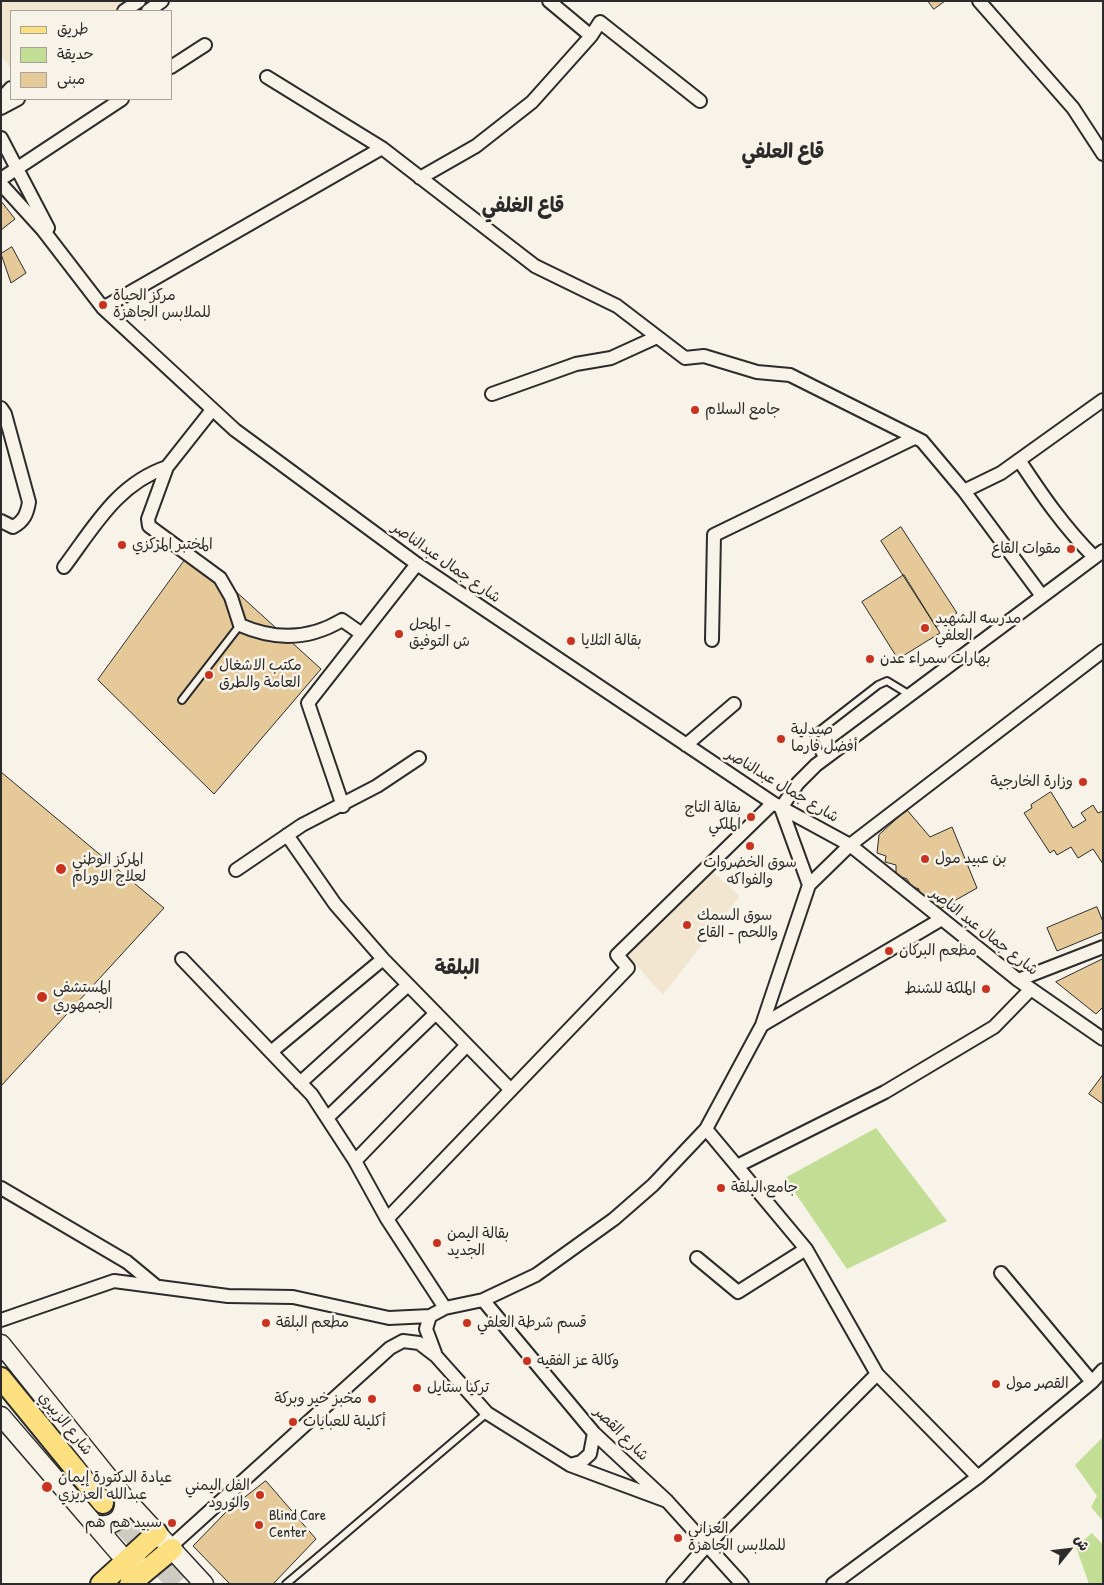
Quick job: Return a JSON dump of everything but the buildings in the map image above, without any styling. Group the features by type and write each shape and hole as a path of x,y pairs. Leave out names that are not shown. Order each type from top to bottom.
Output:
{"main road":[{"name":"شارع الزبيري","path":"1,1344 124,1497 166,1543 198,1583"},
{"name":"شارع الزبيري","path":"1,1378 97,1513 136,1576"},
{"name":"شارع الزبيري","path":"1,1399 97,1513"},
{"name":"شارع الزبيري","path":"1,1416 97,1513"},
{"path":"97,1513 104,1527 114,1524 122,1517 125,1507 124,1497"},
{"path":"101,1584 136,1576 166,1543"}],"street":[{"path":"126,10 139,1"},
{"path":"149,10 162,1"},
{"path":"550,1 591,36"},
{"path":"979,1 1073,108 1103,154"},
{"path":"420,178 476,146 532,102 591,36 600,22 700,101"},
{"path":"172,66 206,45"},
{"path":"267,78 382,148 535,266 617,306 685,358 704,356 757,372 790,375 922,441 964,492 1042,596"},
{"path":"1,108 16,100"},
{"path":"1,180 120,100"},
{"name":"شارع جمال عبدالناصر","path":"1,138 63,257"},
{"path":"103,308 382,148"},
{"name":"شارع جمال عبدالناصر","path":"1,184 32,218 103,308 235,430 416,564 777,805 850,846"},
{"path":"492,394 576,364 611,358 657,337"},
{"path":"964,492 1001,472 1103,400"},
{"path":"1,408 5,414 29,502 28,512 22,522 13,527 1,521"},
{"path":"212,410 167,467 148,519 149,526 220,578 231,597 240,624 255,631 284,637 326,630 342,620 362,634"},
{"path":"712,640 714,535 914,438"},
{"path":"388,1219 628,968 617,955 798,783 823,760 1098,554 1073,536 1050,507 1019,460"},
{"path":"64,567 117,496 137,481 167,467"},
{"path":"343,806 308,703 416,564"},
{"path":"1,1320 114,1281 228,1296 293,1297 389,1318 430,1316 445,1308 483,1300 536,1275 606,1225 654,1184 706,1129 762,1025 809,885 850,846 1103,652"},
{"path":"686,744 734,704"},
{"path":"236,870 302,825 343,806 378,786 419,758"},
{"path":"777,805 809,885"},
{"path":"287,835 335,904 383,959 511,1090"},
{"name":"شارع جمال عبد الناصر","path":"850,846 940,920 1018,980 1103,1039"},
{"path":"762,1025 940,920"},
{"path":"1018,980 1103,947"},
{"path":"182,959 312,1095 445,1308"},
{"path":"271,1052 383,959"},
{"path":"300,1083 408,985"},
{"path":"737,1166 885,1092 994,1027 1031,989"},
{"path":"327,1118 436,1013"},
{"path":"355,1162 467,1045"},
{"path":"706,1129 806,1249 877,1374 978,1477"},
{"path":"1,1188 127,1262 156,1286"},
{"path":"697,1258 738,1292 806,1249"},
{"path":"1001,1273 1092,1382"},
{"name":"شارع القصر","path":"483,1300 594,1433 667,1501 708,1544 742,1584"},
{"path":"430,1316 426,1329 428,1340 436,1356"},
{"path":"166,1543 390,1348 403,1340 418,1343 436,1356 487,1413 570,1465 667,1501"},
{"path":"833,1584 978,1477 1092,1382 1103,1370"},
{"path":"673,1584 708,1544 877,1374"},
{"path":"570,1465 581,1462 590,1454 594,1433"}],"lane":[{"path":"182,700 240,624"},
{"path":"823,760 814,741 815,734 878,686 887,681 910,695"},
{"path":"286,1584 487,1413"}],"shaded area":[{"path":"1,1 135,1 122,10 10,10 10,68 1,55"},
{"name":"سوق السمك واللحم - القاع","path":"713,872 740,896 663,995 626,954"}],"green space":[{"path":"876,1128 947,1221 847,1269 785,1178"},
{"path":"1103,1437 1103,1521 1091,1507 1097,1496 1075,1465"},
{"path":"1092,1533 1103,1545 1103,1584 1089,1584 1076,1547"}],"tunnel":[{"path":"103,1503 177,1584"}],"place":[{"name":"مركز الحياة للملابس الجاهزة","path":"103,305"},
{"name":"جامع السلام","path":"695,410"},
{"name":"المختبر المركزي","path":"122,545"},
{"name":"مقوات القاع","path":"1071,549"},
{"name":"مدرسه الشهيد العلفي","path":"925,628"},
{"name":"المحل - ش التوفيق","path":"399,634"},
{"name":"بقالة الثلايا","path":"571,641"},
{"name":"بهارات سمراء عدن","path":"870,659"},
{"name":"مكتب الاشغال العامة والطرق","path":"209,675"},
{"name":"صيدلية أفضل فارما","path":"781,739"},
{"name":"وزارة الخارجية","path":"1083,782"},
{"name":"بقالة التاج الملكي","path":"751,817"},
{"name":"سوق الخضروات والفواكه","path":"750,846"},
{"name":"بن عبيد مول","path":"925,859"},
{"name":"المركز الوطني لعلاج الاورام","path":"61,869"},
{"name":"سوق السمك واللحم - القاع","path":"687,925"},
{"name":"مطعم البركان","path":"889,951"},
{"name":"الملكة للشنط","path":"986,989"},
{"name":"المستشفى الجمهوري","path":"42,997"},
{"name":"جامع البلقة","path":"721,1188"},
{"name":"بقالة اليمن الجديد","path":"437,1243"},
{"name":"مطعم البلقة","path":"266,1323"},
{"name":"قسم شرطة العلفي","path":"467,1323"},
{"name":"وكالة عز الفقيه","path":"527,1361"},
{"name":"القصر مول","path":"996,1384"},
{"name":"تركيا ستايل","path":"417,1388"},
{"name":"مخبز خير وبركة","path":"372,1399"},
{"name":"أكليلة للعبايات","path":"293,1422"},
{"name":"عيادة الدكتورة إيمان عبدالله العزيزي","path":"47,1487"},
{"name":"الفل اليمني والورود","path":"260,1495"},
{"name":"سبيد هم هم","path":"172,1523"},
{"name":"Blind Care Center","path":"259,1525"},
{"name":"العزاني للملابس الجاهزة","path":"678,1538"}],"district":[{"name":"قاع العلفي","path":"783,153"},
{"name":"قاع الغلفي","path":"523,207"},
{"name":"البلقة","path":"457,969"}]}
